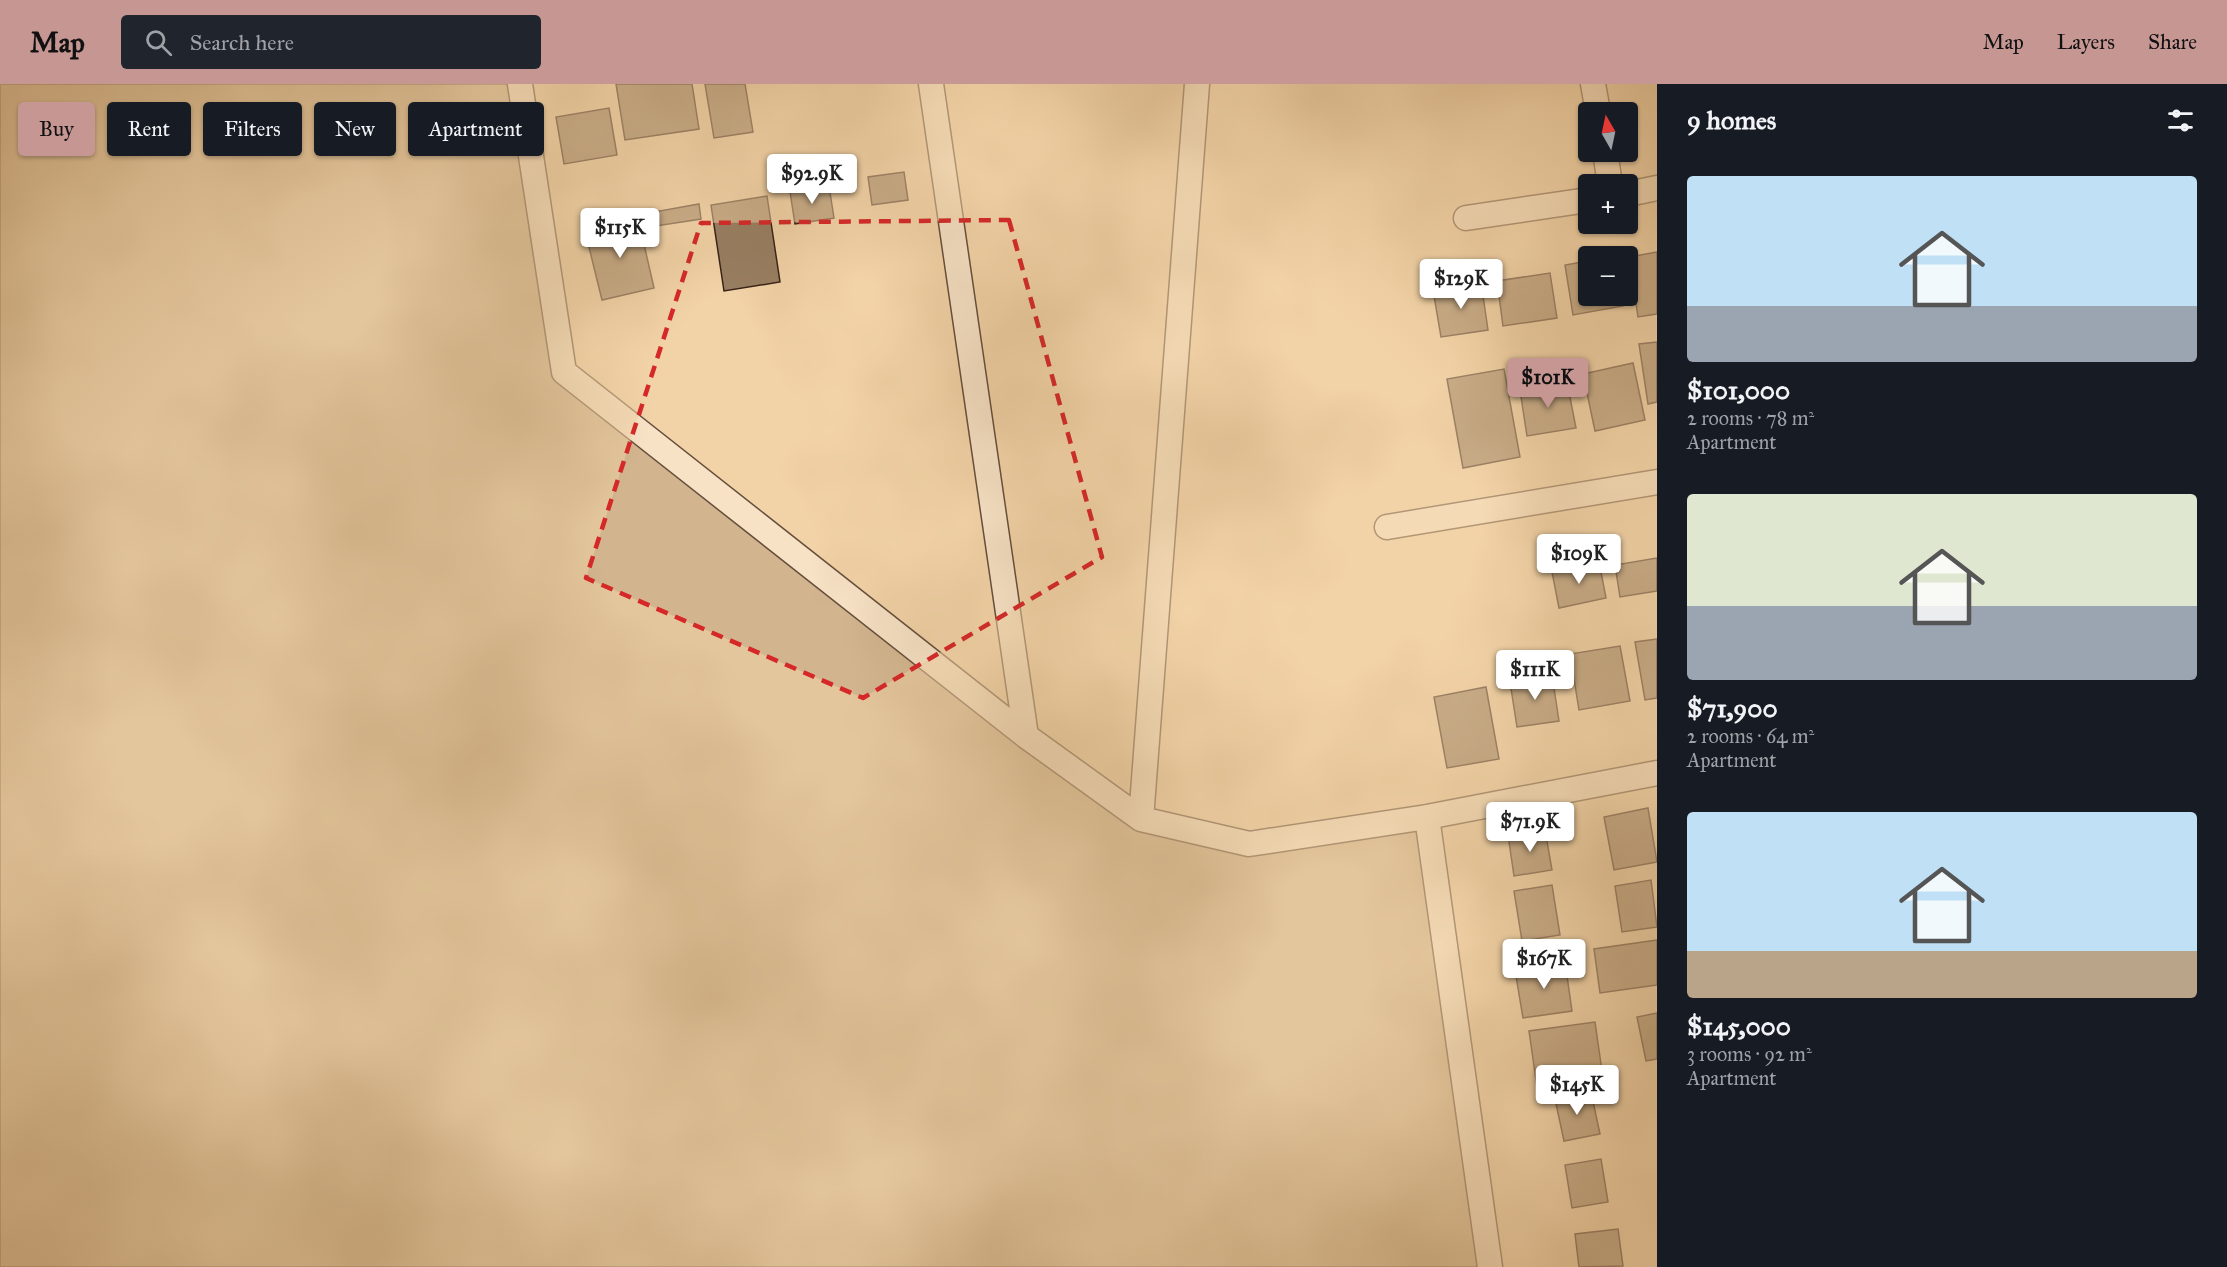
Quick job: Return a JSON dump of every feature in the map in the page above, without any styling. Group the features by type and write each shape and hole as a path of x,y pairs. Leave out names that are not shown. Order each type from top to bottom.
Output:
{"street":[{"path":"520,84 564,372 1026,736 1140,819 1249,844 1427,817 1657,773"},
{"path":"931,84 1026,736"},
{"path":"1140,819 1197,84"},
{"path":"1593,84 1596,102"},
{"path":"1638,192 1657,188"},
{"path":"1466,218 1578,201"},
{"path":"1387,527 1657,482"},
{"path":"1427,817 1490,1267"}],"highlighted area":[{"path":"1009,220 1102,557 863,698 586,578 701,223"}],"shaded area":[{"path":"0,84 520,84 523,102 408,102 408,156 531,156 564,372 1141,819 1249,844 1427,817 1490,1267 0,1267"}],"building":[{"path":"616,84 692,84 699,129 625,140"},
{"path":"705,84 745,84 753,132 714,138"},
{"path":"609,108 617,155 564,164 556,117"},
{"path":"904,172 908,200 872,205 868,177"},
{"path":"829,186 834,218 795,224 790,192"},
{"path":"767,196 780,282 724,291 711,205"},
{"path":"699,204 701,219 656,226 654,212"},
{"path":"638,218 654,288 602,300 585,231"},
{"path":"1657,252 1657,314 1638,317 1638,255"},
{"path":"1578,263 1578,306 1623,306 1573,315 1565,265"},
{"path":"1550,273 1557,318 1503,326 1497,281"},
{"path":"1481,282 1488,330 1441,337 1433,290"},
{"path":"1657,342 1657,402 1648,404 1639,344"},
{"path":"1633,363 1645,420 1595,431 1583,374"},
{"path":"1504,369 1520,457 1463,468 1447,379"},
{"path":"1567,382 1576,428 1527,436 1520,390"},
{"path":"1657,558 1657,591 1620,597 1615,565"},
{"path":"1599,562 1606,598 1559,608 1552,572"},
{"path":"1657,639 1657,698 1645,700 1635,642"},
{"path":"1620,646 1630,701 1579,710 1570,654"},
{"path":"1552,675 1559,721 1517,727 1510,682"},
{"path":"1486,687 1499,759 1447,768 1434,697"},
{"path":"1648,808 1657,862 1614,870 1604,817"},
{"path":"1545,830 1552,870 1514,876 1508,835"},
{"path":"1651,880 1657,927 1622,932 1615,886"},
{"path":"1552,885 1560,935 1522,941 1514,891"},
{"path":"1657,940 1657,985 1600,993 1594,949"},
{"path":"1565,962 1572,1011 1523,1018 1515,970"},
{"path":"1657,1013 1657,1059 1646,1061 1637,1017"},
{"path":"1595,1022 1603,1078 1537,1087 1529,1031"},
{"path":"1591,1092 1600,1134 1564,1141 1555,1099"},
{"path":"1601,1159 1608,1202 1572,1208 1565,1165"},
{"path":"1618,1229 1623,1266 1579,1267 1575,1234"}]}
